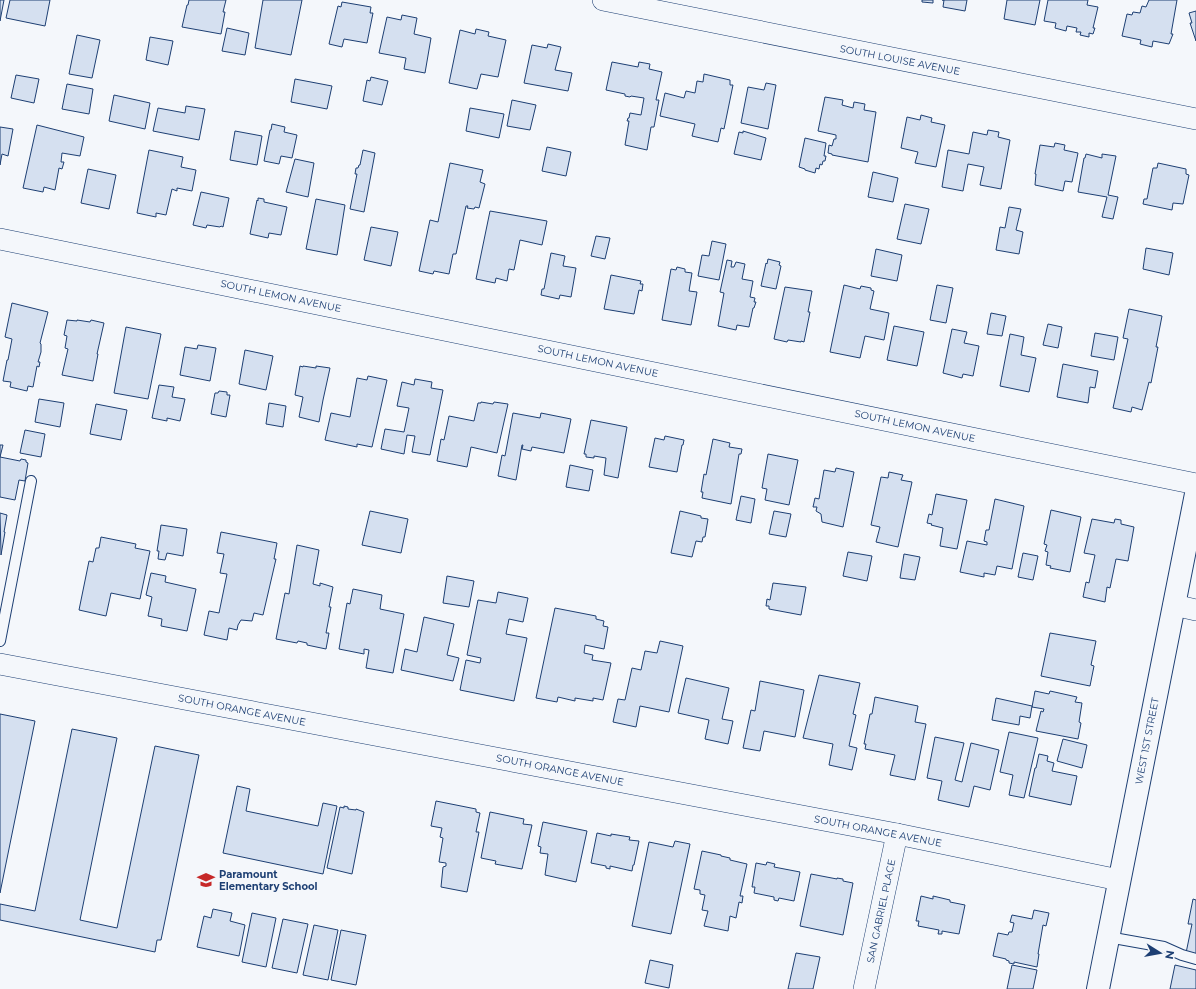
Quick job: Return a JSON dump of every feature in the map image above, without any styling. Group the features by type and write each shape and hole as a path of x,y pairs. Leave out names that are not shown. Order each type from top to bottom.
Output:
{"street":[{"name":"SOUTH LOUISE AVENUE","path":"603,0 1196,119"},
{"name":"SOUTH LEMON AVENUE","path":"0,239 1196,484"},
{"name":"WEST 1ST STREET","path":"1098,989 1196,494"},
{"path":"1174,606 1196,610"},
{"name":"SOUTH ORANGE AVENUE","path":"0,664 897,834 1119,880"},
{"name":"SAN GABRIEL PLACE","path":"864,989 897,834"}],"lane":[{"path":"0,641 31,481"},
{"path":"1108,937 1164,947 1196,959"}],"building":[{"path":"0,0 4,0 0,21"},
{"path":"10,0 50,0 45,26 6,18"},
{"path":"189,0 226,0 223,12 225,12 221,34 182,27"},
{"path":"263,0 302,0 291,55 255,48"},
{"path":"922,0 933,0 933,3 922,2"},
{"path":"944,0 967,0 965,11 943,7"},
{"path":"1007,0 1040,0 1035,25 1004,19"},
{"path":"1048,0 1088,0 1087,5 1098,7 1093,34 1089,33 1089,37 1080,35 1081,32 1076,32 1077,28 1067,26 1066,31 1055,28 1056,23 1044,21"},
{"path":"1149,0 1177,0 1171,34 1173,34 1169,44 1153,41 1152,47 1140,44 1141,40 1122,36 1127,14 1132,15 1133,12 1140,13 1142,6 1146,7"},
{"path":"342,2 371,7 370,13 373,13 367,43 344,39 342,47 329,44 338,6 341,7"},
{"path":"1196,11 1196,41 1190,23 1192,23 1189,13"},
{"path":"402,15 417,18 414,34 431,38 425,73 404,69 406,58 379,53 387,17 401,20"},
{"path":"227,28 249,33 245,55 222,51"},
{"path":"476,29 489,32 488,36 506,40 498,77 481,74 477,89 449,83 460,30 475,34"},
{"path":"77,35 100,40 92,78 69,74"},
{"path":"150,37 173,41 168,65 146,60"},
{"path":"548,44 561,47 555,70 572,73 568,91 524,83 532,45 547,48"},
{"path":"612,62 638,67 639,62 650,64 649,69 662,72 656,100 659,100 654,127 651,127 647,150 625,145 629,121 627,121 630,113 641,115 644,98 625,96 625,94 606,90"},
{"path":"704,74 730,80 730,85 733,85 724,129 721,128 718,142 692,136 695,124 660,116 665,93 684,98 686,91 695,93 697,81 703,82"},
{"path":"16,75 39,79 34,103 11,98"},
{"path":"371,77 388,81 382,105 363,101 367,80 370,81"},
{"path":"295,79 332,86 327,109 291,102"},
{"path":"766,83 776,85 768,129 741,123 748,87 764,90"},
{"path":"67,84 93,89 89,114 62,109"},
{"path":"114,95 150,103 145,129 109,121"},
{"path":"825,97 843,100 842,105 853,108 854,102 865,104 864,110 876,112 868,162 828,153 829,145 832,146 834,139 836,139 836,135 818,131"},
{"path":"512,100 536,105 530,130 507,126"},
{"path":"186,106 205,109 199,140 153,131 158,108 185,113"},
{"path":"470,108 504,114 499,138 466,131"},
{"path":"921,115 932,118 931,122 945,125 936,167 915,163 918,152 901,148 907,117 920,120"},
{"path":"272,124 285,127 284,132 297,135 292,158 281,156 279,164 264,161"},
{"path":"37,125 84,137 80,156 62,153 61,162 64,162 62,169 59,168 55,190 44,187 43,192 23,188"},
{"path":"0,127 13,129 8,156 2,154 0,165"},
{"path":"988,130 999,132 998,137 1010,140 1001,189 980,185 984,167 968,164 963,191 942,187 948,150 969,154 973,132 987,135"},
{"path":"235,131 262,136 257,165 230,160"},
{"path":"743,131 766,138 761,160 734,154 739,132 743,133"},
{"path":"805,138 826,143 824,156 826,156 825,161 823,161 822,165 820,164 819,169 816,168 815,173 799,167"},
{"path":"1055,143 1065,145 1064,150 1078,153 1072,182 1065,181 1063,191 1035,185 1035,174 1040,145 1054,147"},
{"path":"547,147 571,152 566,176 542,171"},
{"path":"149,150 183,157 181,167 196,170 192,191 177,188 177,191 172,189 166,215 156,213 156,217 137,213"},
{"path":"363,150 375,153 364,212 350,209 357,174 355,174 356,168 360,165"},
{"path":"1086,154 1102,158 1102,154 1116,156 1108,195 1118,197 1113,219 1102,217 1107,197 1078,192"},
{"path":"295,159 314,163 308,197 286,192"},
{"path":"450,163 483,170 480,182 485,184 479,208 467,208 468,206 466,206 456,254 453,254 449,274 434,271 433,274 419,271 430,220 438,222"},
{"path":"1158,163 1186,169 1186,174 1189,175 1183,204 1173,203 1172,210 1143,204 1144,199 1147,199 1153,168 1157,168"},
{"path":"88,169 116,175 109,209 81,203"},
{"path":"873,172 898,178 893,202 868,197"},
{"path":"201,192 229,198 223,227 207,225 206,228 193,225"},
{"path":"258,198 264,199 264,202 287,207 281,235 269,233 268,238 250,234"},
{"path":"316,199 345,205 337,255 306,249"},
{"path":"905,204 929,209 921,244 897,239"},
{"path":"1009,207 1021,209 1016,230 1023,232 1019,254 996,250 1000,227 1005,228"},
{"path":"490,211 547,221 542,245 520,240 514,270 509,269 507,281 496,278 495,283 476,279"},
{"path":"371,227 398,232 391,266 364,260"},
{"path":"596,236 610,238 605,259 591,256"},
{"path":"712,241 726,244 719,280 698,276 702,255 709,256"},
{"path":"1146,248 1173,253 1169,275 1143,269"},
{"path":"876,249 902,255 897,281 871,276"},
{"path":"551,253 565,256 563,266 576,268 571,297 560,295 559,299 541,295 542,289 544,289"},
{"path":"768,259 780,262 779,265 781,266 776,289 761,286"},
{"path":"727,260 732,261 731,267 734,267 736,262 745,264 742,279 753,281 750,297 755,298 754,302 756,302 753,308 749,327 737,325 736,330 718,326 724,293 720,292"},
{"path":"677,267 685,269 685,272 692,273 689,291 697,292 691,325 662,320 671,269 676,270"},
{"path":"611,275 641,281 640,284 643,284 642,291 639,290 634,314 604,309"},
{"path":"844,285 860,289 861,286 871,288 871,290 874,291 870,309 889,313 884,340 865,336 860,358 830,352"},
{"path":"937,285 953,288 946,323 930,320"},
{"path":"785,287 812,291 808,312 810,312 804,342 788,340 787,342 774,339"},
{"path":"12,303 48,312 40,343 41,352 38,362 40,362 39,367 37,366 33,387 28,386 27,391 10,387 11,382 3,381 12,339 5,337"},
{"path":"1129,309 1162,316 1151,383 1149,382 1142,410 1132,407 1131,412 1113,408 1128,339 1123,338"},
{"path":"991,313 1006,316 1002,336 987,334"},
{"path":"67,320 90,322 91,320 104,323 93,381 62,375 68,349 65,348 67,336 64,335"},
{"path":"1048,324 1062,327 1058,348 1043,345"},
{"path":"894,326 924,332 917,366 887,360"},
{"path":"126,327 161,334 148,399 114,393"},
{"path":"952,329 967,332 964,343 979,346 973,376 963,374 962,378 943,373"},
{"path":"1095,333 1118,337 1114,360 1091,356"},
{"path":"1010,334 1024,337 1021,355 1036,358 1029,392 1000,386"},
{"path":"198,345 216,348 210,381 180,375 185,347 197,349"},
{"path":"245,350 273,356 266,390 239,384"},
{"path":"1063,364 1098,371 1095,388 1090,387 1088,403 1057,397"},
{"path":"300,366 330,368 319,422 299,417 303,397 295,395"},
{"path":"368,376 387,380 372,447 357,444 357,447 325,440 331,413 350,417 357,378 367,380"},
{"path":"415,379 432,382 431,388 443,390 430,455 412,452 415,436 407,435 404,454 381,449 385,429 404,432 409,408 397,406 402,382 414,385"},
{"path":"159,385 174,387 172,397 185,399 180,421 167,418 167,421 152,418"},
{"path":"219,391 227,392 227,395 230,395 226,417 211,414 215,393 218,393"},
{"path":"39,399 64,403 60,427 35,422"},
{"path":"269,403 286,406 283,427 266,424"},
{"path":"478,403 508,404 497,453 471,447 467,467 437,461 441,439 444,440 449,416 474,421"},
{"path":"96,404 127,410 121,440 90,434"},
{"path":"513,413 540,418 541,413 571,419 564,453 532,447 531,451 522,449 522,445 516,480 498,476 502,455 505,456"},
{"path":"591,420 627,427 618,478 604,475 606,458 594,456 594,458 586,457 586,454 584,454"},
{"path":"25,430 45,434 41,457 20,453"},
{"path":"665,436 684,440 677,472 649,467 655,438 664,440"},
{"path":"713,439 730,443 729,447 742,449 741,454 739,454 731,504 702,498 703,492 701,492 704,474 706,475"},
{"path":"0,445 3,445 0,457"},
{"path":"768,454 798,460 789,505 765,500 767,489 762,488"},
{"path":"0,457 20,461 21,459 26,460 28,463 25,481 19,480 15,500 0,497"},
{"path":"570,465 593,470 589,491 566,487"},
{"path":"836,468 854,472 843,527 822,522 821,514 816,511 817,507 813,507 815,498 819,499 824,470 835,472"},
{"path":"889,472 903,475 901,480 912,482 898,547 876,542 880,527 871,525 881,477 888,478"},
{"path":"936,494 967,500 957,549 940,546 943,528 927,523 929,514 932,515"},
{"path":"741,496 755,499 751,523 736,520"},
{"path":"995,499 1024,506 1012,569 997,566 995,575 984,573 984,577 960,572 967,541 987,545 987,542 984,541 986,530 989,530"},
{"path":"1051,510 1081,517 1070,572 1050,568 1051,566 1046,565 1048,552 1045,551 1047,545 1044,544"},
{"path":"370,511 408,519 401,553 362,545"},
{"path":"680,511 708,519 705,537 703,537 702,542 696,541 692,557 671,553"},
{"path":"774,511 791,514 786,537 769,534"},
{"path":"0,513 7,515 1,555"},
{"path":"1092,519 1114,523 1115,519 1121,520 1121,524 1134,527 1128,561 1116,559 1110,588 1107,587 1105,602 1083,597 1086,582 1089,583 1095,555 1084,553"},
{"path":"161,525 187,529 183,556 167,553 165,560 158,559 159,551 157,551"},
{"path":"221,532 277,543 274,559 276,559 263,615 254,613 252,621 241,620 237,630 229,628 227,640 204,635 209,611 219,613 227,574 220,573 224,554 217,553"},
{"path":"101,537 136,544 135,548 150,551 140,599 111,593 106,616 79,610 89,561 93,562 96,548 99,548"},
{"path":"297,545 319,550 313,584 320,586 320,583 333,587 326,633 329,633 326,649 307,645 307,643 298,641 297,643 276,639 285,593 289,594"},
{"path":"848,552 872,556 867,581 843,576"},
{"path":"1023,553 1038,556 1033,580 1018,577"},
{"path":"904,554 920,557 915,580 900,578"},
{"path":"151,573 166,576 165,582 196,589 187,631 161,626 162,619 148,616 152,597 146,595"},
{"path":"447,576 474,581 469,607 443,603"},
{"path":"773,583 806,587 801,615 769,609 769,606 766,606 767,599 770,600"},
{"path":"353,589 382,595 380,609 404,614 393,673 366,668 369,650 364,649 364,654 339,649 347,603 350,604"},
{"path":"498,592 528,598 523,622 509,619 506,634 527,638 514,701 460,690 466,660 480,663 481,658 467,655 478,600 496,603"},
{"path":"555,608 596,616 596,619 604,621 603,626 608,627 604,649 585,645 584,653 593,655 592,660 611,663 603,700 593,698 593,701 575,698 575,701 558,697 557,702 536,698"},
{"path":"424,617 454,624 447,655 459,658 453,681 401,670 405,649 417,652"},
{"path":"1050,633 1096,641 1091,665 1094,666 1090,686 1041,676"},
{"path":"660,641 683,646 669,712 640,706 636,727 613,722 618,699 625,700 632,668 641,670 645,651 657,653"},
{"path":"819,675 860,683 853,714 856,715 849,746 857,748 852,770 829,765 833,744 803,738"},
{"path":"686,678 729,688 722,719 733,721 728,744 705,739 709,720 678,713"},
{"path":"760,681 804,690 795,737 764,731 760,751 743,748 751,710 755,711"},
{"path":"1035,691 1049,694 1050,691 1077,697 1075,702 1082,703 1079,722 1081,723 1078,739 1036,731 1041,711 1043,712 1044,709 1032,707"},
{"path":"875,697 918,706 915,722 926,724 915,780 890,775 895,755 865,749 866,744 864,744"},
{"path":"996,698 1032,706 1030,718 1020,716 1019,725 992,720"},
{"path":"0,714 35,721 0,893"},
{"path":"72,729 117,738 80,920 117,928 155,746 199,755 161,940 157,940 155,952 0,920 0,904 35,911"},
{"path":"1009,732 1038,738 1024,798 1009,795 1013,775 1000,772"},
{"path":"935,737 964,743 955,780 962,782 971,743 999,750 990,790 974,786 969,807 938,800 942,781 927,778"},
{"path":"1063,739 1087,745 1082,768 1057,761"},
{"path":"1039,754 1048,756 1047,761 1054,763 1052,771 1077,776 1071,805 1029,796"},
{"path":"237,786 250,789 246,811 318,826 323,803 337,806 323,874 223,853"},
{"path":"436,801 476,809 476,812 480,813 476,832 479,832 467,892 441,887 443,867 446,866 446,863 439,862 443,838 440,837 442,828 431,826"},
{"path":"344,806 348,807 348,809 356,809 364,812 352,874 327,868 340,807 344,808"},
{"path":"490,812 524,819 523,824 532,825 522,869 495,864 496,861 481,858"},
{"path":"543,822 587,831 576,882 545,875 548,854 540,853 541,847 538,846"},
{"path":"597,833 611,836 611,834 630,837 629,840 639,841 632,871 610,866 610,869 606,868 606,866 591,863"},
{"path":"675,841 690,844 671,934 632,926 649,842 673,847"},
{"path":"702,851 721,855 730,858 730,860 747,864 740,896 743,896 742,903 739,902 736,918 730,916 728,931 704,926 708,911 702,910 705,895 700,894 700,890 694,889"},
{"path":"767,862 775,864 774,867 800,872 794,901 779,898 778,901 774,900 774,897 754,893 755,887 752,887 756,863 766,865"},
{"path":"811,874 843,879 843,881 853,883 843,935 800,926"},
{"path":"921,896 933,899 933,896 965,905 959,934 942,931 942,934 938,934 939,930 918,926 919,921 916,921"},
{"path":"1193,899 1196,900 1196,955 1186,953 1192,924 1188,924"},
{"path":"213,909 232,913 230,921 245,925 239,956 197,947 204,916 211,918"},
{"path":"1034,910 1049,913 1046,926 1043,925 1037,967 1014,962 1014,964 1009,963 1006,959 993,956 998,933 1008,935 1009,932 1012,932 1014,923 1010,922 1012,915 1032,919"},
{"path":"252,913 276,918 266,967 242,962"},
{"path":"283,919 308,924 297,973 272,968"},
{"path":"314,925 338,930 328,980 303,975"},
{"path":"341,930 366,935 356,985 331,980"},
{"path":"796,953 820,957 813,989 788,989"},
{"path":"650,960 673,965 669,988 645,983"},
{"path":"1012,965 1037,970 1033,989 1007,989"},
{"path":"1175,965 1196,970 1196,989 1170,989"}],"place":[{"name":"Paramount Elementary School","path":"206,880"}]}
